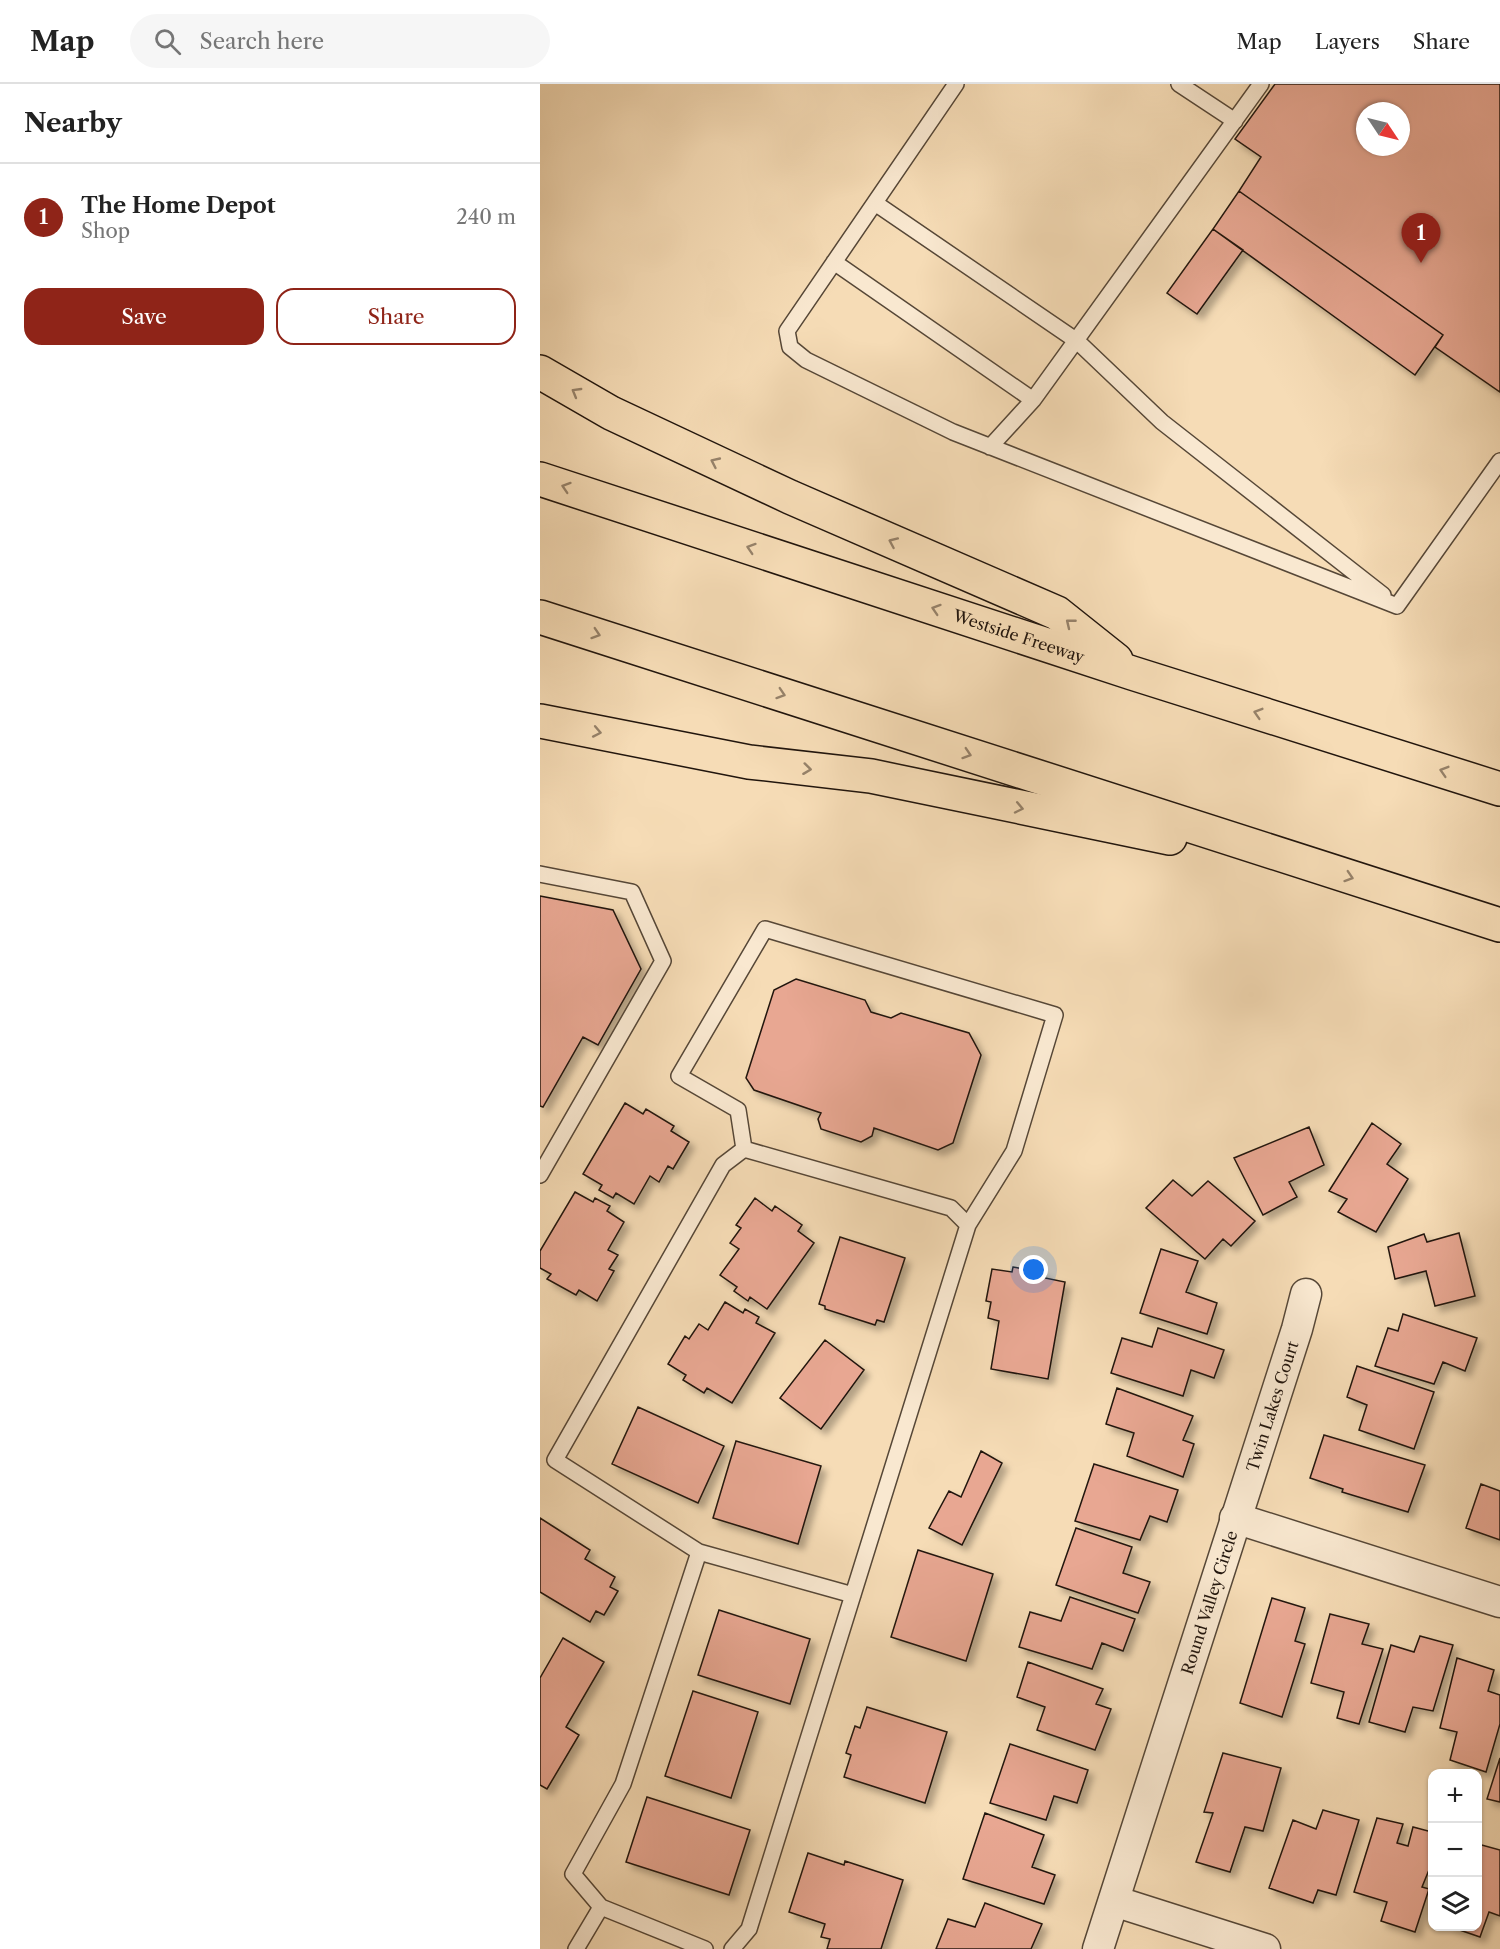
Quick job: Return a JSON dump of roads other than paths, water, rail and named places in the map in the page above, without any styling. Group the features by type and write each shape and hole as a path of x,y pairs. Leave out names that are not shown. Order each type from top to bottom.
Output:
{"highway":[{"path":"540,372 611,413 779,492 1057,613 1132,673"},
{"name":"Westside Freeway","path":"540,479 1132,673 1500,789"},
{"path":"540,616 1500,925"},
{"path":"540,721 749,762 871,776 1090,823 1293,860"}],"street":[{"name":"Twin Lakes Court","path":"1235,1518 1297,1329 1306,1294"},
{"name":"Round Valley Circle","path":"1098,1949 1235,1518 1500,1602"},
{"path":"1114,1901 1265,1949"}],"lane":[{"path":"956,84 787,331 790,347 806,360 953,432 1397,606"},
{"path":"1179,84 1235,121"},
{"path":"990,447 1033,400 1261,84"},
{"path":"875,203 1077,341 1162,422 1397,606"},
{"path":"834,262 1033,400"},
{"path":"1397,606 1500,461"},
{"path":"540,874 632,892 663,961 540,1175"},
{"path":"732,1949 749,1929 968,1225 1014,1151 1055,1015 765,929 680,1076 738,1110 744,1149"},
{"path":"744,1149 951,1208 968,1225"},
{"path":"744,1149 723,1165 555,1460 699,1552 853,1595"},
{"path":"699,1552 623,1784 573,1874 601,1907 704,1949"},
{"path":"576,1949 601,1907"}],"place":[{"name":"The Home Depot","path":"1421,263"}]}
